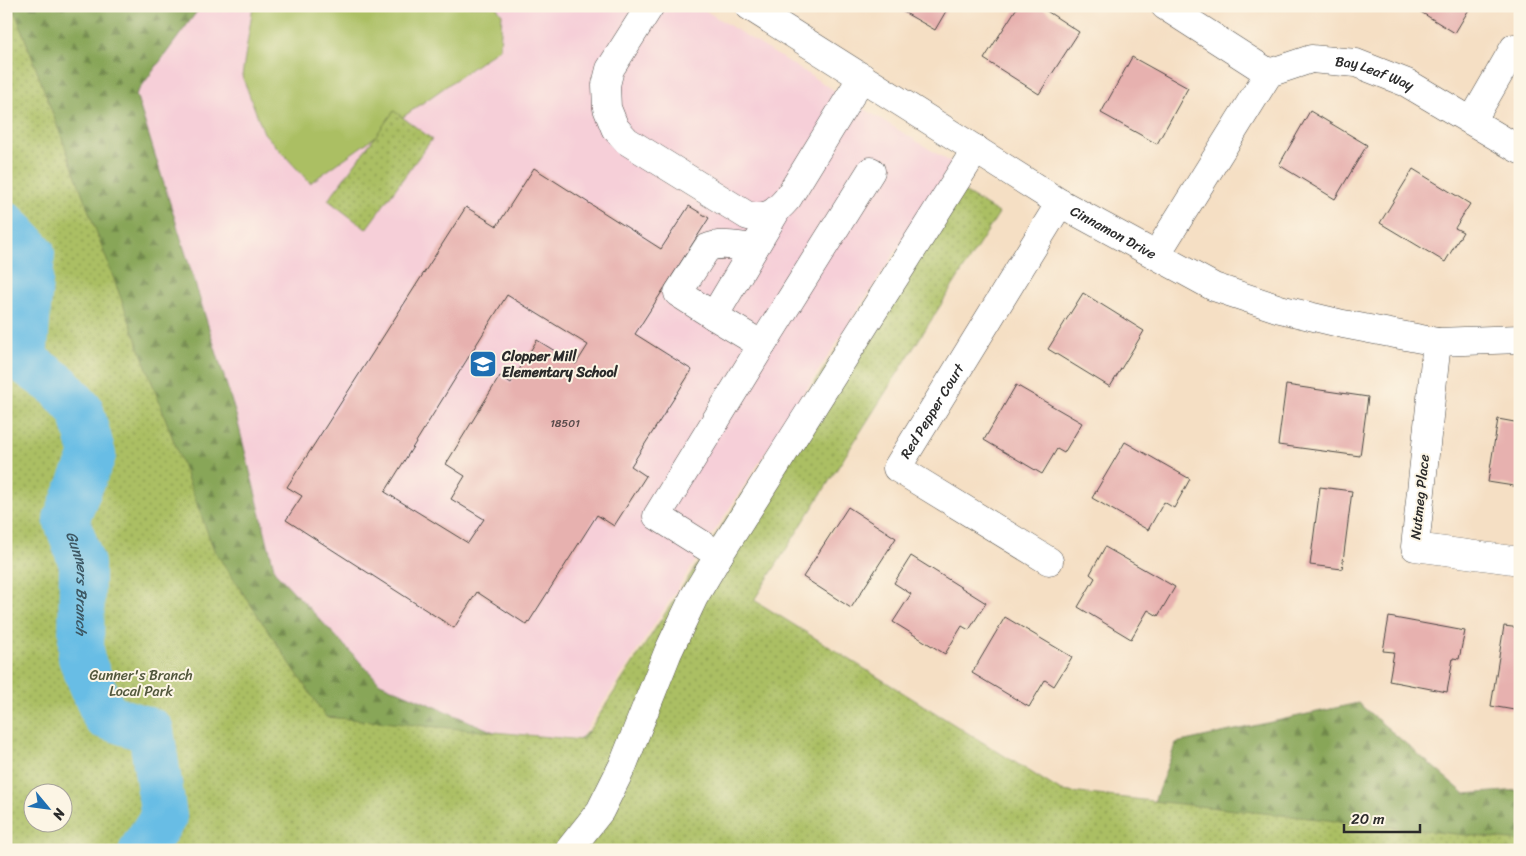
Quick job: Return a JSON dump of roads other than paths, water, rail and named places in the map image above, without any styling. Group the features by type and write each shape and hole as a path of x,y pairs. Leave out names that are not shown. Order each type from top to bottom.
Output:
{"street":[{"path":"650,6 610,69 606,84 607,108 615,128 627,141 748,216 760,217 775,213"},
{"name":"Cinnamon Drive","path":"749,6 1060,203 1214,287 1280,309 1343,324 1437,342 1520,339"},
{"path":"1156,255 1269,73 1165,6"},
{"path":"1472,121 1514,48 1520,52"},
{"name":"Bay Leaf Way","path":"1269,73 1311,58 1356,63 1407,83 1520,150"},
{"path":"714,316 775,213 788,198 862,78"},
{"path":"569,850 600,811 622,765 675,636 694,596 976,149"},
{"path":"720,555 657,516 762,345 872,172"},
{"name":"Red Pepper Court","path":"1049,561 897,468 1060,203"},
{"path":"754,248 722,245 714,245 707,248 678,293 762,345"},
{"name":"Nutmeg Place","path":"1437,342 1415,547 1520,561"}],"waterway":[{"name":"Gunners Branch","path":"6,225 32,253 24,361 59,386 81,411 93,455 66,519 82,564 81,658 105,716 151,731 164,816 142,850"}],"place":[{"name":"Clopper Mill Elementary School","path":"483,364"}],"park label":[{"name":"Gunner's Branch Local Park","path":"141,684"}]}
